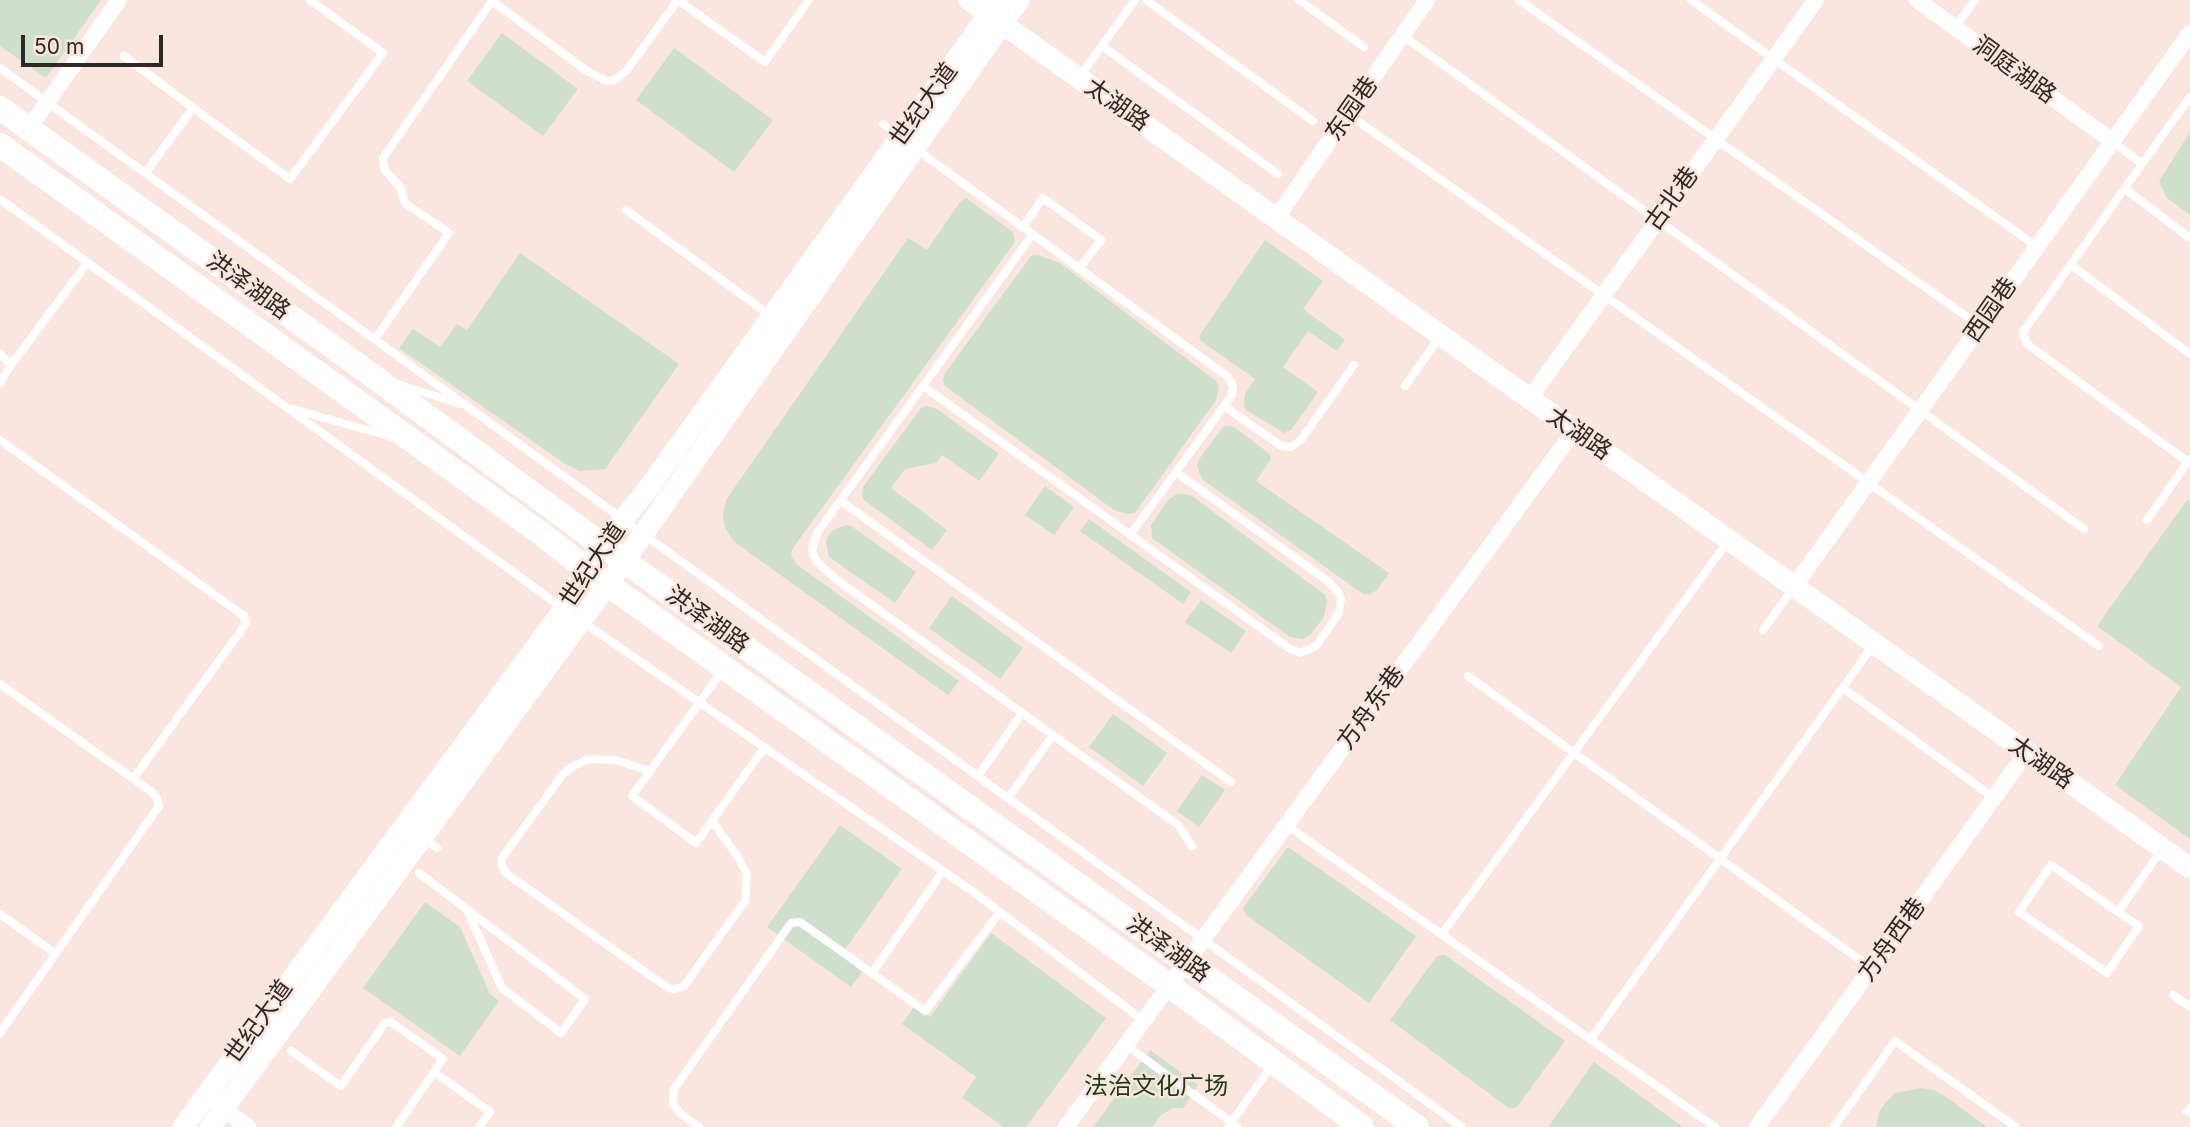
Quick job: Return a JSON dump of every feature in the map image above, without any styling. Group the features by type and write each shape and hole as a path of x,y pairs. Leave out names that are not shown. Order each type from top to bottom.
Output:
{"main road":[{"name":"洪泽湖路","path":"0,108 373,376 634,548 900,758 1417,1127"},
{"name":"洪泽湖路","path":"0,145 1362,1127"}],"street":[{"path":"29,128 119,0"},
{"name":"太湖路","path":"969,0 997,13 1079,78 1793,588 2190,867"},
{"name":"世纪大道","path":"210,1127 430,843 573,615 585,568 780,321 997,13 1018,0"},
{"name":"东园巷","path":"1276,218 1427,0"},
{"name":"古北巷","path":"1529,399 1816,0"},
{"name":"洞庭湖路","path":"1917,0 2112,141"},
{"name":"西园巷","path":"1793,588 2190,33"},
{"name":"世纪大道","path":"183,1127 404,825 573,615 608,584 780,321"},
{"name":"方舟东巷","path":"1066,1127 1574,431"},
{"name":"方舟西巷","path":"1757,1127 2026,752"},
{"path":"205,1095 248,1127"}],"lane":[{"path":"124,57 290,180 383,53 310,0"},
{"path":"375,339 449,233 405,203 400,187 384,169 383,158 493,0 587,71 607,81 614,80 626,71 678,0 765,62 809,0"},
{"path":"1079,78 1135,0"},
{"path":"1146,0 1313,121"},
{"path":"1299,0 1364,47"},
{"path":"1519,0 1980,326"},
{"path":"1691,0 2036,246"},
{"path":"1955,27 1975,0"},
{"path":"1402,35 2084,529"},
{"path":"1102,46 1278,174"},
{"path":"0,68 467,406 613,533 1009,797 1462,1127"},
{"path":"2147,520 2189,461 2027,344 2023,332 2190,97"},
{"path":"145,173 193,108"},
{"path":"1348,114 2099,646"},
{"path":"883,124 1228,377 1233,386 1232,395 1130,535"},
{"path":"2112,141 2142,164"},
{"path":"2125,189 2190,238"},
{"path":"1022,228 1043,198 1101,240 1080,269"},
{"path":"0,199 573,615 1000,912 1144,1021"},
{"path":"625,210 780,321"},
{"path":"1032,235 841,501 813,543 812,550 816,561 837,580 1178,825 1192,846"},
{"path":"0,383 88,263"},
{"path":"2071,265 2190,354"},
{"path":"1405,386 1441,335"},
{"path":"0,354 11,365"},
{"path":"1224,406 1280,446 1291,447 1300,441 1354,365"},
{"path":"373,376 467,406"},
{"path":"923,386 1290,649 1306,652 1321,640 1336,619 1341,607 1341,598 1337,591 1176,472"},
{"path":"287,408 415,443"},
{"path":"0,440 244,617 246,622 133,779"},
{"path":"841,501 1231,782"},
{"path":"1442,934 1728,541"},
{"path":"1763,630 1793,588"},
{"path":"1591,1039 1874,644"},
{"path":"724,667 632,796 696,843 765,748"},
{"path":"1468,676 1871,968"},
{"path":"0,684 133,779 157,798 159,806 0,1033"},
{"path":"1843,688 1994,798"},
{"path":"978,776 1022,713"},
{"path":"1009,797 1053,735"},
{"path":"650,771 616,760 589,759 575,765 563,774 502,858 502,866 507,874 657,981 674,989 684,986 746,901 747,875 738,857 712,821"},
{"path":"404,825 430,843"},
{"path":"1286,825 1715,1127"},
{"path":"2118,912 2163,848"},
{"path":"2051,865 2118,912 2139,926 2107,973 2019,912 2051,865"},
{"path":"872,973 943,872"},
{"path":"419,873 585,999 561,1033 502,988 467,910"},
{"path":"699,1127 682,1115 673,1104 674,1089 791,923 800,922 925,1011 1000,912"},
{"path":"0,914 57,954"},
{"path":"2173,995 2190,1007"},
{"path":"291,1051 341,1086 385,1024 391,1022 443,1059 396,1127"},
{"path":"1834,1127 1895,1041 2016,1127"},
{"path":"1126,1045 1232,1125 1275,1062"},
{"path":"434,1072 490,1112 479,1127"}],"green space":[{"path":"0,0 101,0 46,78 0,46"},
{"path":"502,33 578,89 543,136 467,81"},
{"path":"674,48 773,120 734,172 636,100"},
{"path":"2190,132 2190,215 2167,198 2159,181"},
{"path":"966,198 1013,232 1015,242 793,548 791,555 796,564 959,681 948,695 733,541 725,527 723,514 726,500 908,238 927,250 960,202"},
{"path":"1265,240 1323,281 1303,309 1345,340 1337,351 1308,331 1283,367 1318,392 1291,430 1284,433 1246,410 1245,394 1255,379 1201,341 1199,336"},
{"path":"520,253 679,364 605,469 580,471 565,464 399,348 413,329 440,347 457,324 467,330"},
{"path":"1038,255 1060,263 1216,381 1219,386 1216,400 1135,513 1114,510 945,386 945,373 1031,256"},
{"path":"926,406 937,409 999,454 979,481 942,455 936,463 905,469 891,488 947,530 932,550 864,500 862,495 863,487 921,408"},
{"path":"1223,427 1234,427 1270,454 1271,459 1256,481 1389,573 1377,590 1369,595 1363,594 1202,479 1197,466 1200,458"},
{"path":"1045,486 1074,507 1054,535 1025,515"},
{"path":"1178,493 1192,496 1325,595 1327,601 1324,617 1310,635 1303,639 1290,637 1152,538 1151,525 1168,500"},
{"path":"2187,500 2190,502 2190,839 2115,785 2181,687 2097,626"},
{"path":"1089,519 1191,592 1183,604 1080,531"},
{"path":"846,525 916,572 895,603 829,557 826,543 828,536 833,530"},
{"path":"952,596 1023,648 1000,679 929,628"},
{"path":"1201,600 1246,631 1231,653 1185,622"},
{"path":"1113,714 1167,753 1143,786 1089,747"},
{"path":"1202,775 1225,790 1199,827 1177,811"},
{"path":"840,825 902,869 841,955 862,972 851,987 767,927"},
{"path":"1288,847 1416,936 1369,1003 1246,915 1243,908"},
{"path":"425,902 460,927 490,994 499,1001 460,1056 363,988"},
{"path":"991,933 1106,1018 1026,1127 1004,1127 962,1098 976,1077 902,1024 914,1007 930,1017"},
{"path":"1445,955 1565,1041 1517,1107 1510,1109 1390,1020 1437,956"},
{"name":"法治文化广场","path":"1150,1050 1198,1085 1183,1108 1173,1108 1161,1115 1152,1127 1093,1127"},
{"path":"1594,1062 1683,1127 1548,1127"},
{"path":"1920,1088 1934,1090 1945,1096 1987,1127 1876,1127 1879,1112 1896,1093"}]}
